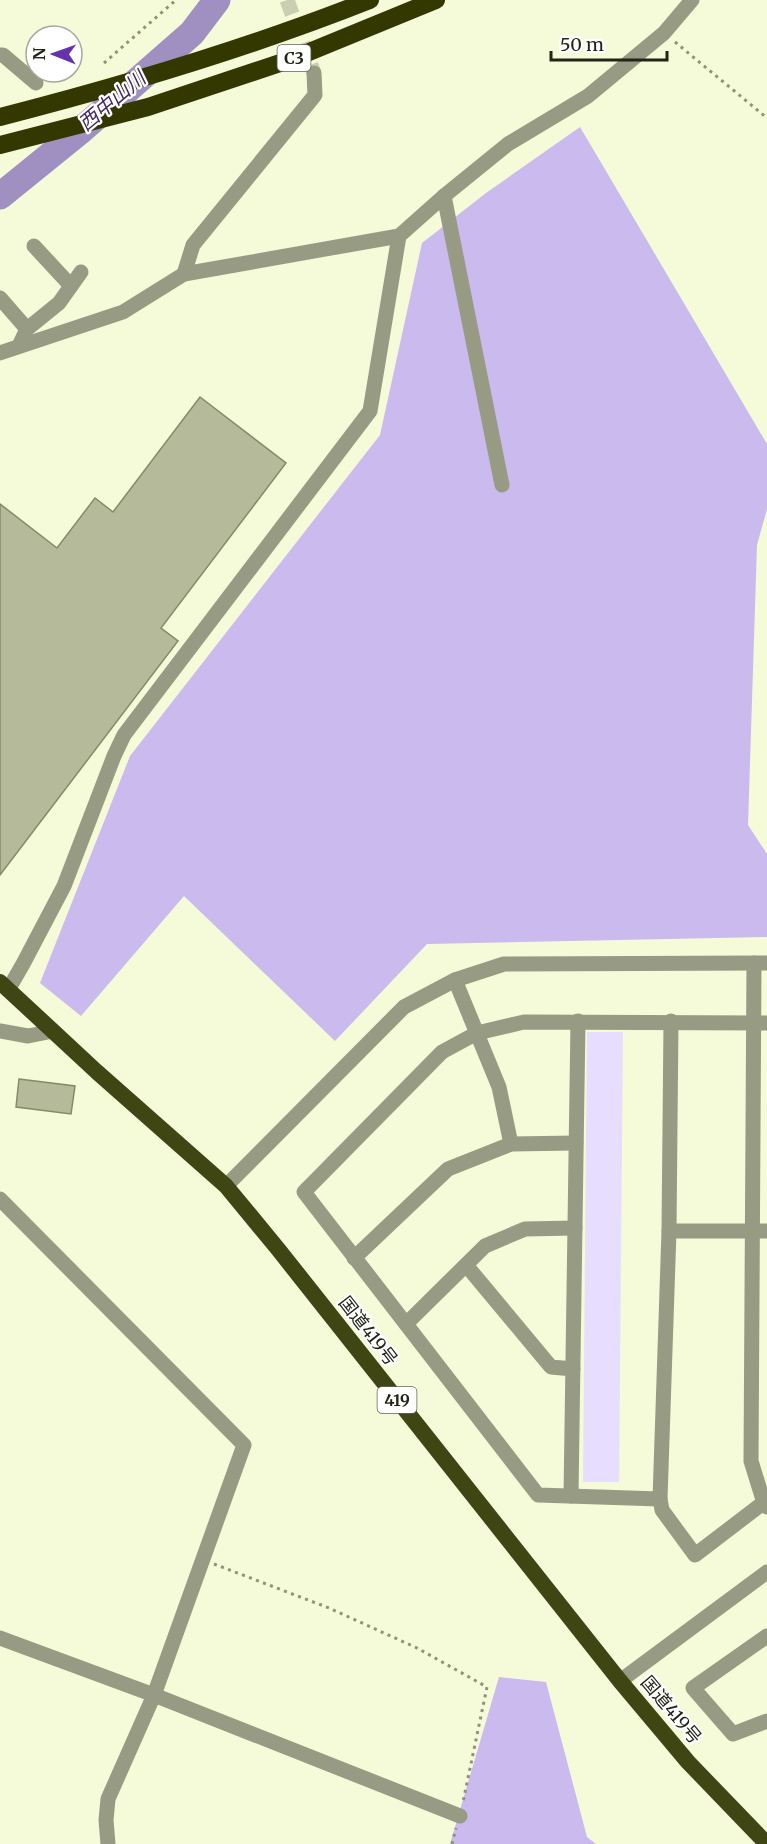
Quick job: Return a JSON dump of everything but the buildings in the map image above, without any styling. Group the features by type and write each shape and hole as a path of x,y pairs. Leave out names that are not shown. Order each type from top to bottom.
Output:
{"highway":[{"name":"C3","path":"0,117 93,93 197,62 370,0"},
{"name":"C3","path":"0,146 148,107 292,59 436,0"},
{"name":"国道419号","path":"4,986 226,1186 620,1681 688,1762 767,1844"}],"street":[{"path":"0,353 123,312 184,274 399,236 508,144 588,96 664,33 692,0"},
{"path":"0,55 24,73"},
{"path":"184,274 193,245 315,95 314,73"},
{"path":"444,196 502,486"},
{"path":"4,986 23,964 64,886 124,735 317,483 369,411 399,236"},
{"path":"34,246 71,286"},
{"path":"19,346 27,329 59,303 81,272"},
{"path":"0,298 27,329"},
{"path":"226,1186 404,1007 454,980 504,964 760,963 759,1231 751,1461 766,1504 695,1555 662,1510 660,1499 669,1231 671,1021"},
{"path":"454,980 499,1087 511,1143"},
{"path":"571,1496 578,1021"},
{"path":"660,1499 538,1495 304,1192 442,1052 477,1033 524,1022 761,1023"},
{"path":"0,1031 28,1036 53,1031"},
{"path":"354,1258 448,1169 511,1143 576,1143"},
{"path":"0,1199 244,1445 154,1695 108,1799 106,1820 108,1844"},
{"path":"406,1324 485,1246 525,1229 575,1228"},
{"path":"669,1231 759,1231"},
{"path":"466,1265 551,1367 573,1369"},
{"path":"620,1681 767,1572"},
{"path":"767,1636 693,1688 733,1734 767,1721"},
{"path":"0,1638 154,1695 460,1816"}],"path":[{"path":"104,63 176,0"},
{"path":"664,33 767,118"},
{"path":"202,1560 329,1608 417,1648 487,1687 452,1844"}],"shaded area":[{"path":"580,127 767,444 767,509 757,545 748,825 767,854 767,937 427,944 335,1041 184,896 81,1016 40,983 130,756 380,435 422,243 486,193"},
{"path":"587,1032 623,1032 619,1482 583,1482"},
{"path":"499,1677 546,1682 587,1837 596,1844 450,1844"}],"waterway":[{"name":"西中山川","path":"0,196 79,132 192,33 217,0"}],"tunnel":[{"path":"287,0 314,73"}]}
